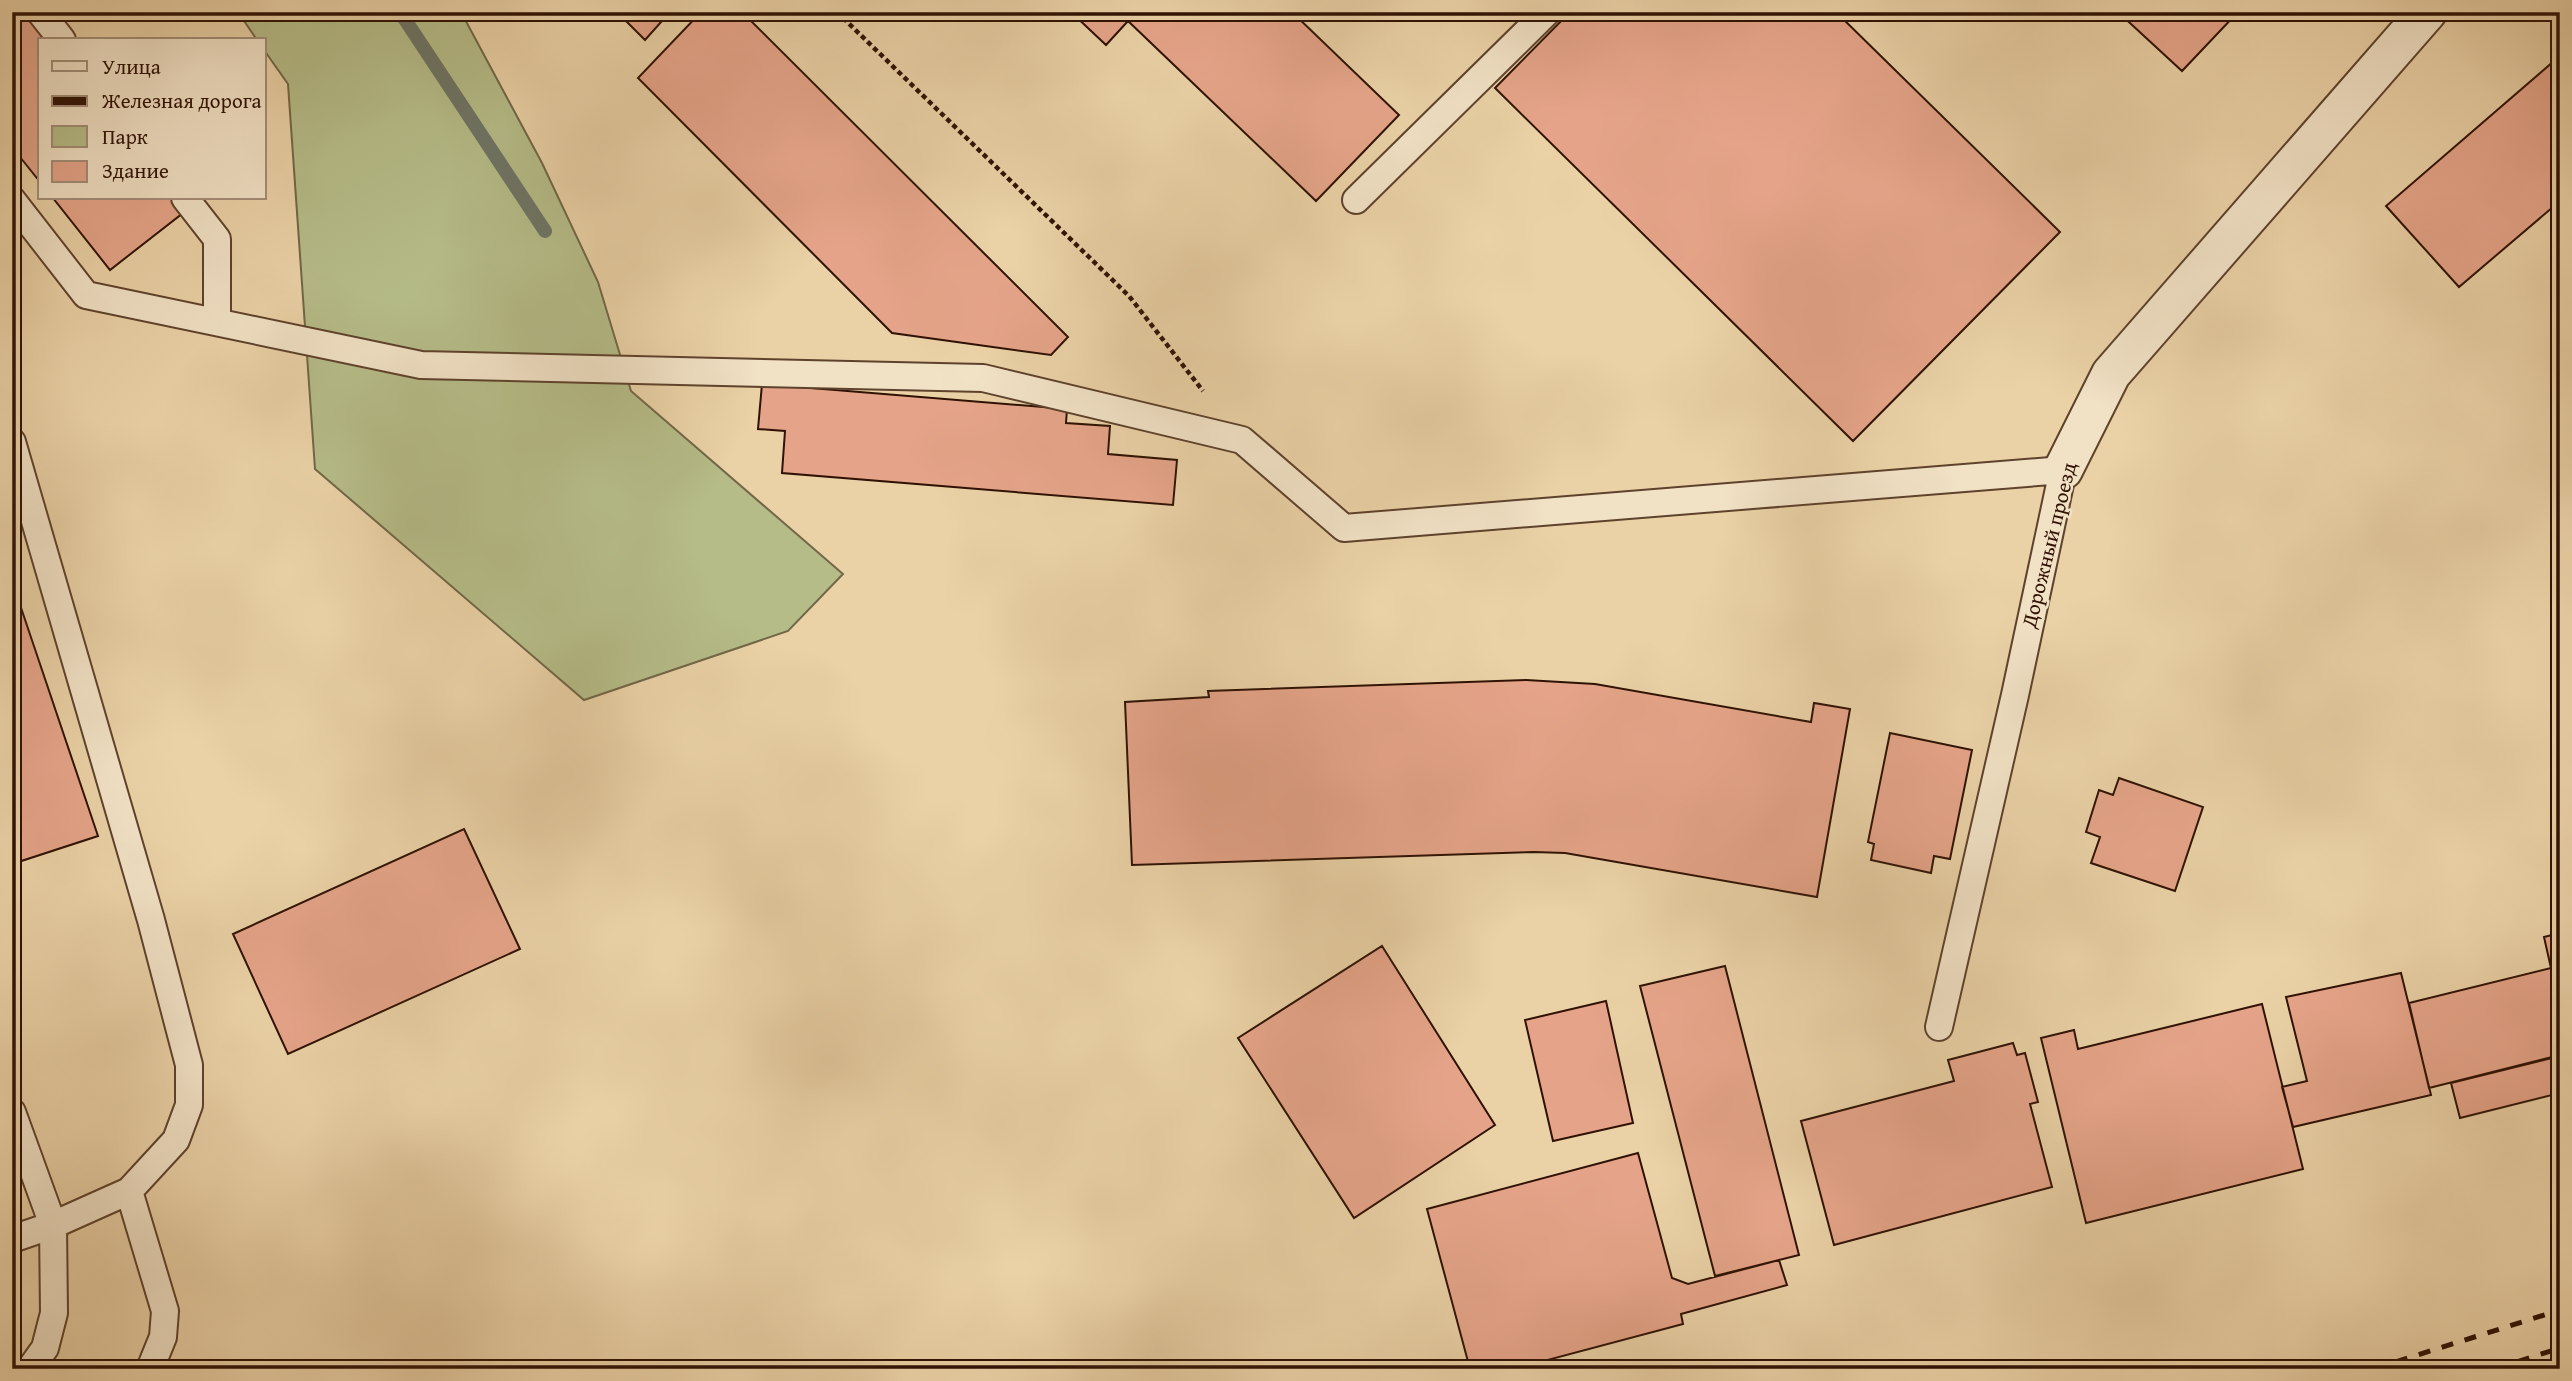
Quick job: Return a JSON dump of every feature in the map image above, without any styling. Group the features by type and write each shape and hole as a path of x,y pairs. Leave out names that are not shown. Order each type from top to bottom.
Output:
{"street":[{"name":"Дорожный проезд","path":"2063,470 2111,374 2427,12"}],"lane":[{"path":"40,12 60,38"},
{"path":"1356,200 1547,12"},
{"path":"12,200 86,295 421,365 984,378 1242,440 1344,528 2063,470"},
{"path":"187,200 218,239 217,322"},
{"path":"12,442 151,920 188,1065 189,1105 176,1140 129,1191 12,1239"},
{"name":"Дорожный проезд","path":"1939,1027 2013,705 2063,470"},
{"path":"12,1112 53,1224 54,1313 45,1348 30,1369"},
{"path":"129,1191 165,1311 163,1337 150,1369"}],"path":[{"path":"837,12 1129,296 1242,440"}],"green space":[{"path":"238,12 461,12 542,163 598,282 631,391 843,574 788,631 584,700 315,469 288,84 266,53 266,38 256,38"}],"building":[{"path":"12,12 24,12 45,38 38,38 38,180 12,147"},
{"path":"617,12 670,12 645,40"},
{"path":"701,12 742,12 1068,337 1051,355 892,333 638,78"},
{"path":"1071,12 1292,12 1399,115 1316,201 1128,21 1106,45"},
{"path":"1570,12 1836,12 2060,232 1853,441 1495,88"},
{"path":"2118,12 2238,12 2182,71"},
{"path":"2554,61 2560,68 2560,201 2459,287 2386,206"},
{"path":"55,200 173,200 183,213 110,270"},
{"path":"762,384 1067,409 1066,423 1110,426 1108,454 1177,460 1173,505 782,473 785,431 758,429"},
{"path":"12,581 98,836 12,864"},
{"path":"1526,680 1595,684 1811,722 1814,703 1850,709 1817,897 1565,853 1132,865 1125,702 1209,697 1208,691"},
{"path":"1890,733 1972,750 1950,859 1934,856 1931,873 1871,860 1874,844 1868,842"},
{"path":"2119,778 2203,807 2175,891 2091,863 2100,837 2086,832 2099,790 2113,795"},
{"path":"464,829 520,949 288,1054 233,934"},
{"path":"2560,933 2560,1055 2429,1088 2409,1003 2551,968 2544,937"},
{"path":"1382,946 1495,1125 1354,1218 1238,1038"},
{"path":"1725,966 1799,1255 1715,1276 1640,986"},
{"path":"2401,973 2431,1095 2293,1127 2282,1087 2307,1081 2286,997"},
{"path":"1606,1001 1633,1123 1553,1141 1525,1020"},
{"path":"2262,1004 2303,1169 2086,1223 2041,1038 2074,1030 2078,1049"},
{"path":"2013,1043 2017,1055 2025,1053 2038,1102 2030,1104 2052,1187 1834,1245 1801,1121 1954,1081 1948,1060"},
{"path":"2560,1056 2560,1093 2460,1118 2451,1083"},
{"path":"1638,1153 1672,1278 1688,1284 1779,1260 1787,1285 1681,1314 1683,1324 1514,1369 1470,1369 1427,1209"}],"waterway":[{"path":"400,12 545,231"}],"railway":[{"path":"2373,1369 2560,1310"},
{"path":"2495,1369 2560,1348"}]}
